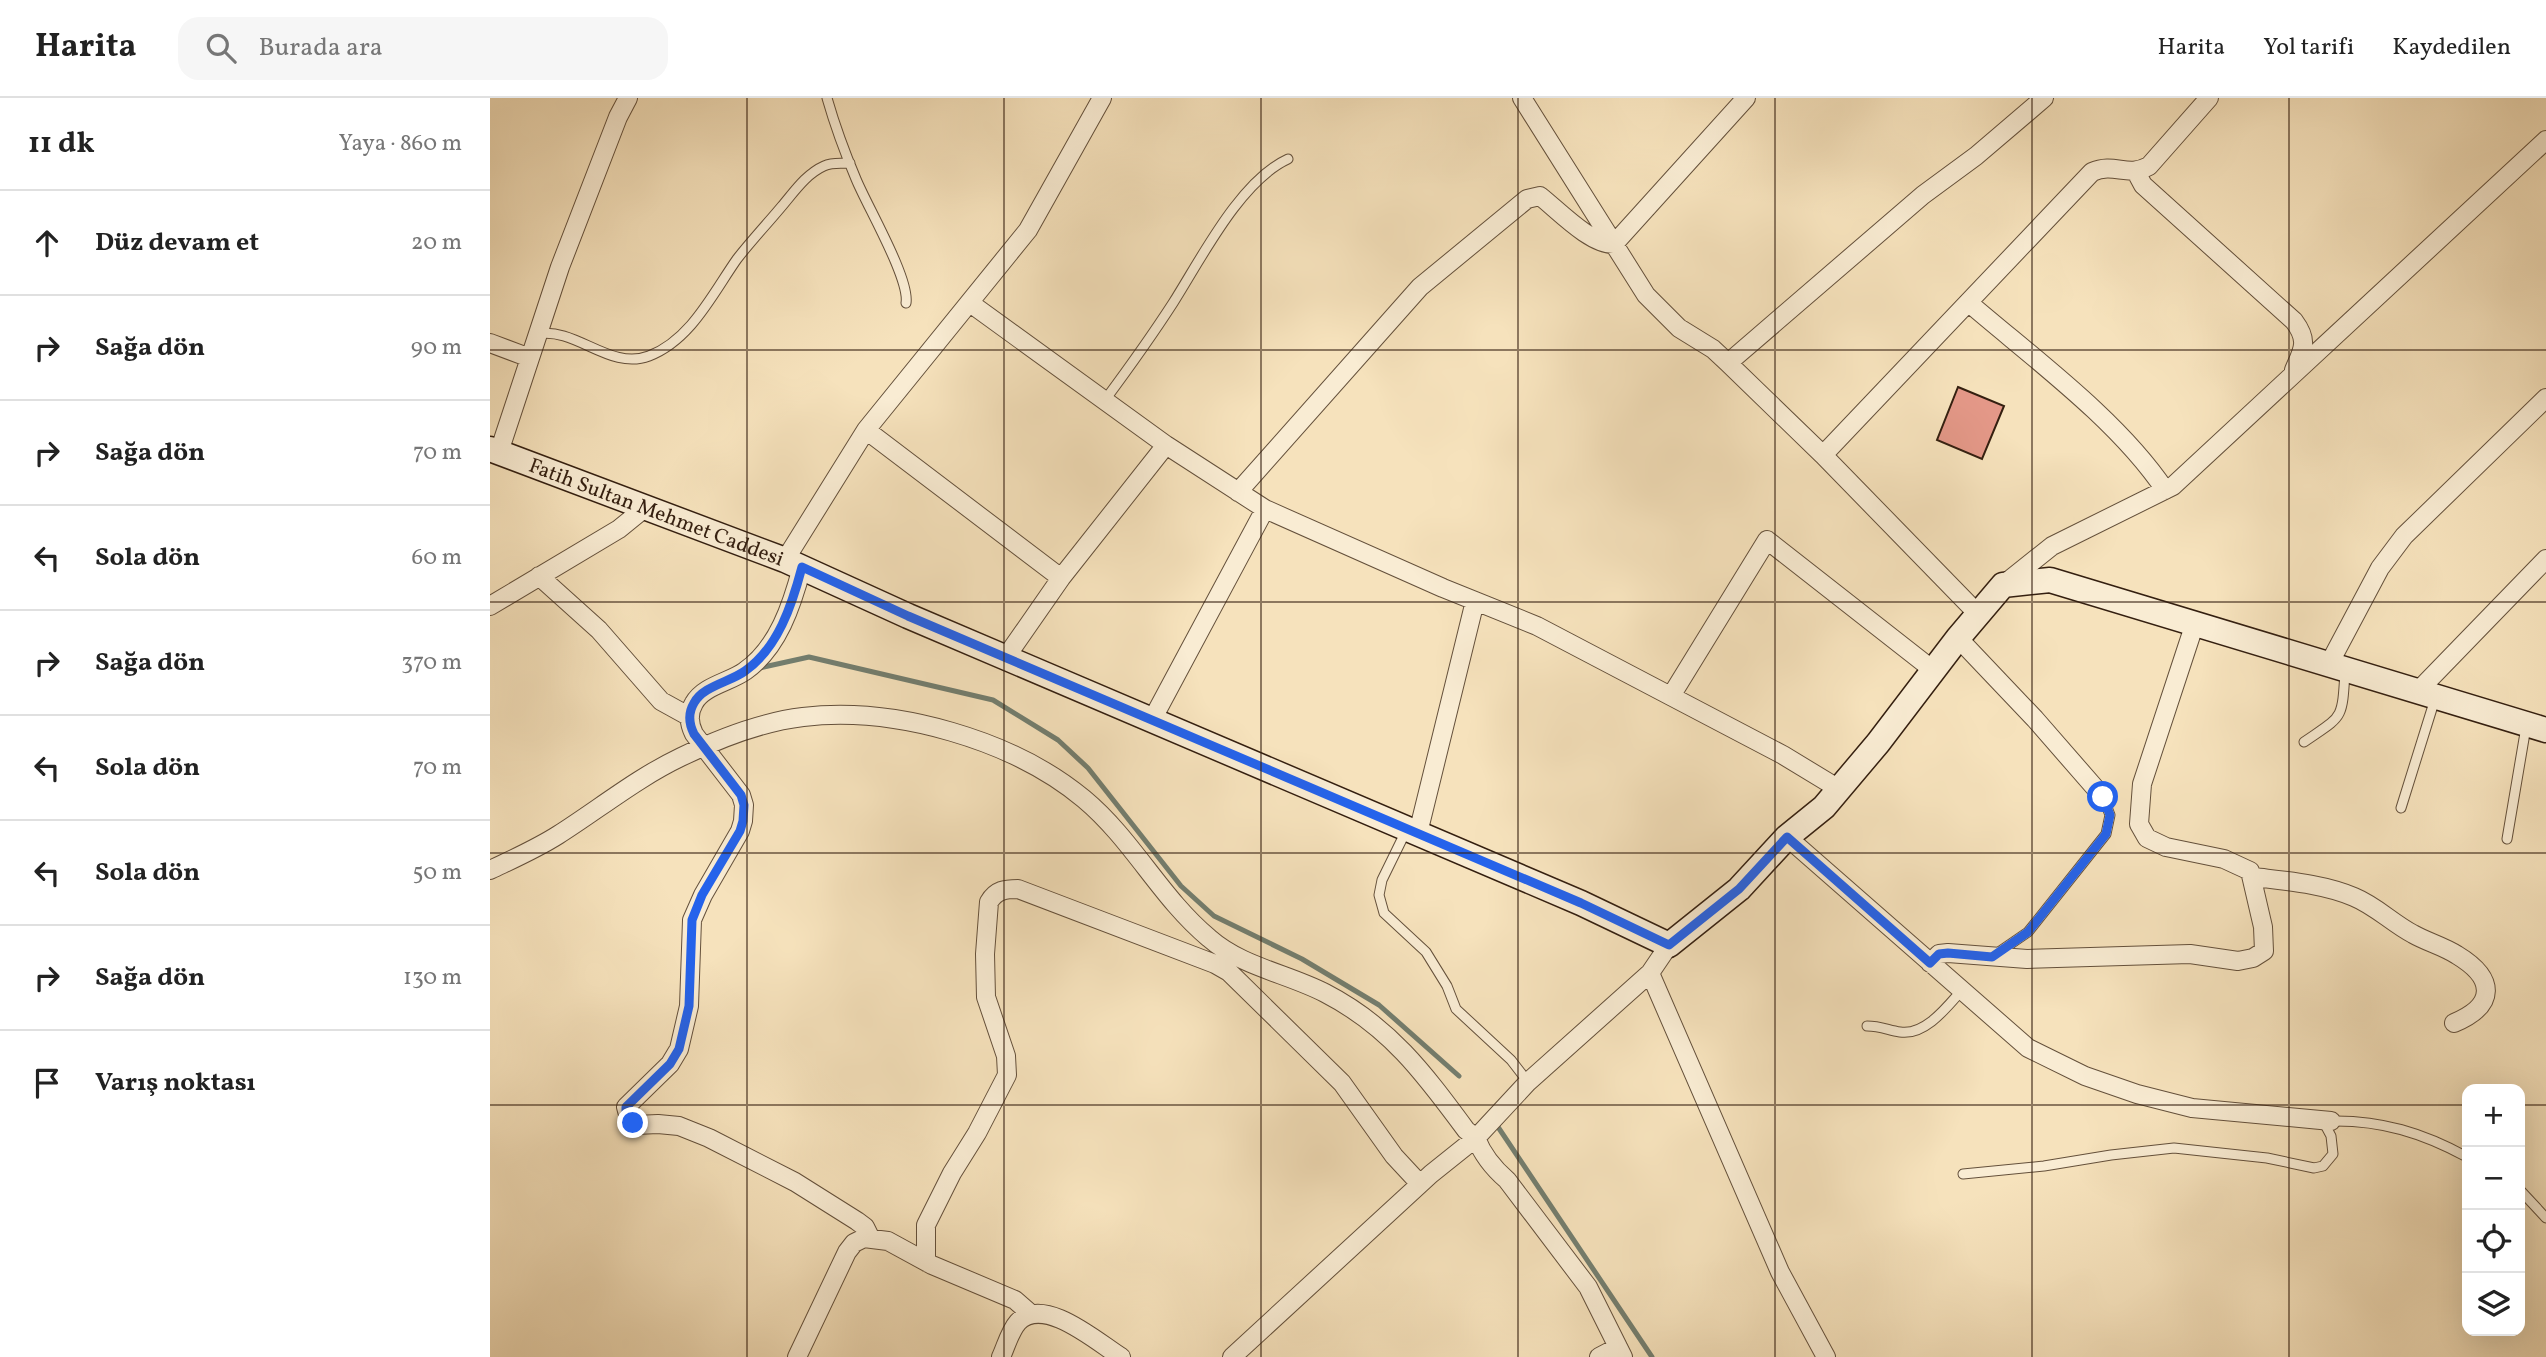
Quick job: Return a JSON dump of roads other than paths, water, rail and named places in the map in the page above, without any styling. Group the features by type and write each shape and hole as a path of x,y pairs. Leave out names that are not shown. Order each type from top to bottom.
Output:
{"street":[{"path":"495,451 565,254 618,117 628,98"},
{"path":"870,1237 865,1227 857,1221 795,1182 721,1144 679,1126 636,1125 626,1112 626,1107 670,1064 679,1049 689,1006 692,920 702,895 740,831 743,821 744,805 741,795 692,729 690,717 695,699 744,672 766,651 788,610 794,564 866,430 1028,230 1102,98"},
{"path":"1522,98 1646,295 1679,328 1713,349 1728,363 1823,455 1978,614"},
{"path":"1238,492 1420,287 1527,199 1540,196 1591,237 1604,244 1614,244 1746,98"},
{"path":"1728,363 1923,195 1976,156 2044,98"},
{"path":"1823,455 2092,172 2114,168 2136,172 2149,166 2209,98"},
{"path":"1232,1357 1420,1184 1476,1138 1528,1083 1650,972 1669,945 1739,889 1787,837 1824,807 2003,585 2052,547 2172,486 2546,140"},
{"path":"2136,172 2140,182 2300,329 2304,336 2304,347 2291,376"},
{"path":"970,303 1167,445 1265,509 1294,524 1537,626 1783,755 1839,789"},
{"path":"1969,303 2072,391 2148,464 2165,490"},
{"path":"490,343 530,358"},
{"path":"2337,666 2380,568 2404,536 2543,406"},
{"path":"866,430 1061,578"},
{"path":"1006,657 1061,578 1167,445"},
{"name":"Fatih Sultan Mehmet Caddesi","path":"495,451 794,564 1581,903 1669,945"},
{"path":"490,606 619,529 646,507"},
{"path":"1152,720 1265,509"},
{"path":"1671,696 1767,540 1933,670"},
{"path":"2427,694 2546,559"},
{"path":"540,576 599,631 661,701 690,717"},
{"path":"2003,585 2050,580 2536,727"},
{"path":"1413,831 1475,601"},
{"path":"1930,963 1939,954 1948,953 2027,959 2160,953 2229,960 2253,958 2264,951 2265,942 2253,877 2247,868 2224,859 2166,847 2147,838 2139,824 2142,784 2195,623"},
{"path":"1958,638 2035,719 2103,797"},
{"path":"490,870 556,836 607,801 680,757 752,728 778,721 831,715 858,716 936,728 988,746 1040,769 1072,790 1102,816 1177,909 1222,948 1259,968 1326,993 1389,1036 1425,1074 1466,1130 1476,1138 1493,1169 1507,1180 1588,1287 1620,1352 1599,1357"},
{"path":"1787,837 2028,1048 2085,1076 2137,1094 2192,1108 2327,1121"},
{"path":"2253,877 2288,881 2353,896 2412,934 2459,956 2481,976 2485,983 2485,998 2480,1009 2454,1023"},
{"path":"926,1262 926,1226 952,1173 977,1133 1007,1075 1006,1056 986,998 985,954 989,902 993,895 1002,889 1018,889 1215,964 1229,972 1342,1083 1394,1156 1420,1184"},
{"path":"1650,972 1780,1272 1826,1357"},
{"path":"797,1357 850,1247 859,1239 870,1237 888,1241 926,1262 1015,1300 1031,1314"},
{"path":"1001,1357 1016,1324 1031,1314 1048,1313 1121,1357"}],"lane":[{"path":"827,98 850,163 904,284 906,303"},
{"path":"1105,400 1146,344 1213,236 1269,169 1289,159"},
{"path":"538,334 551,331 610,355 637,360 661,351 684,333 739,256 800,184 822,167 833,163 850,163"},
{"path":"2304,742 2333,723 2341,712 2337,666"},
{"path":"2401,808 2427,694"},
{"path":"2507,839 2536,727"},
{"path":"1992,957 2028,932 2106,834 2110,815 2103,797"},
{"path":"1413,831 1382,880 1379,895 1384,914 1426,952 1447,986 1457,1009 1511,1060 1528,1083"},
{"path":"1867,1026 1908,1033 1921,1028 1944,1010 1962,990"},
{"path":"1963,1174 2174,1148 2267,1158 2314,1168 2323,1166 2333,1154 2327,1121 2365,1122 2401,1128 2462,1154"},
{"path":"2525,1195 2546,1218"}],"waterway":[{"path":"759,668 809,657 993,700 1058,740 1088,768 1181,886 1214,916 1302,959 1379,1005 1459,1076"},
{"path":"1494,1121 1652,1357"}]}
